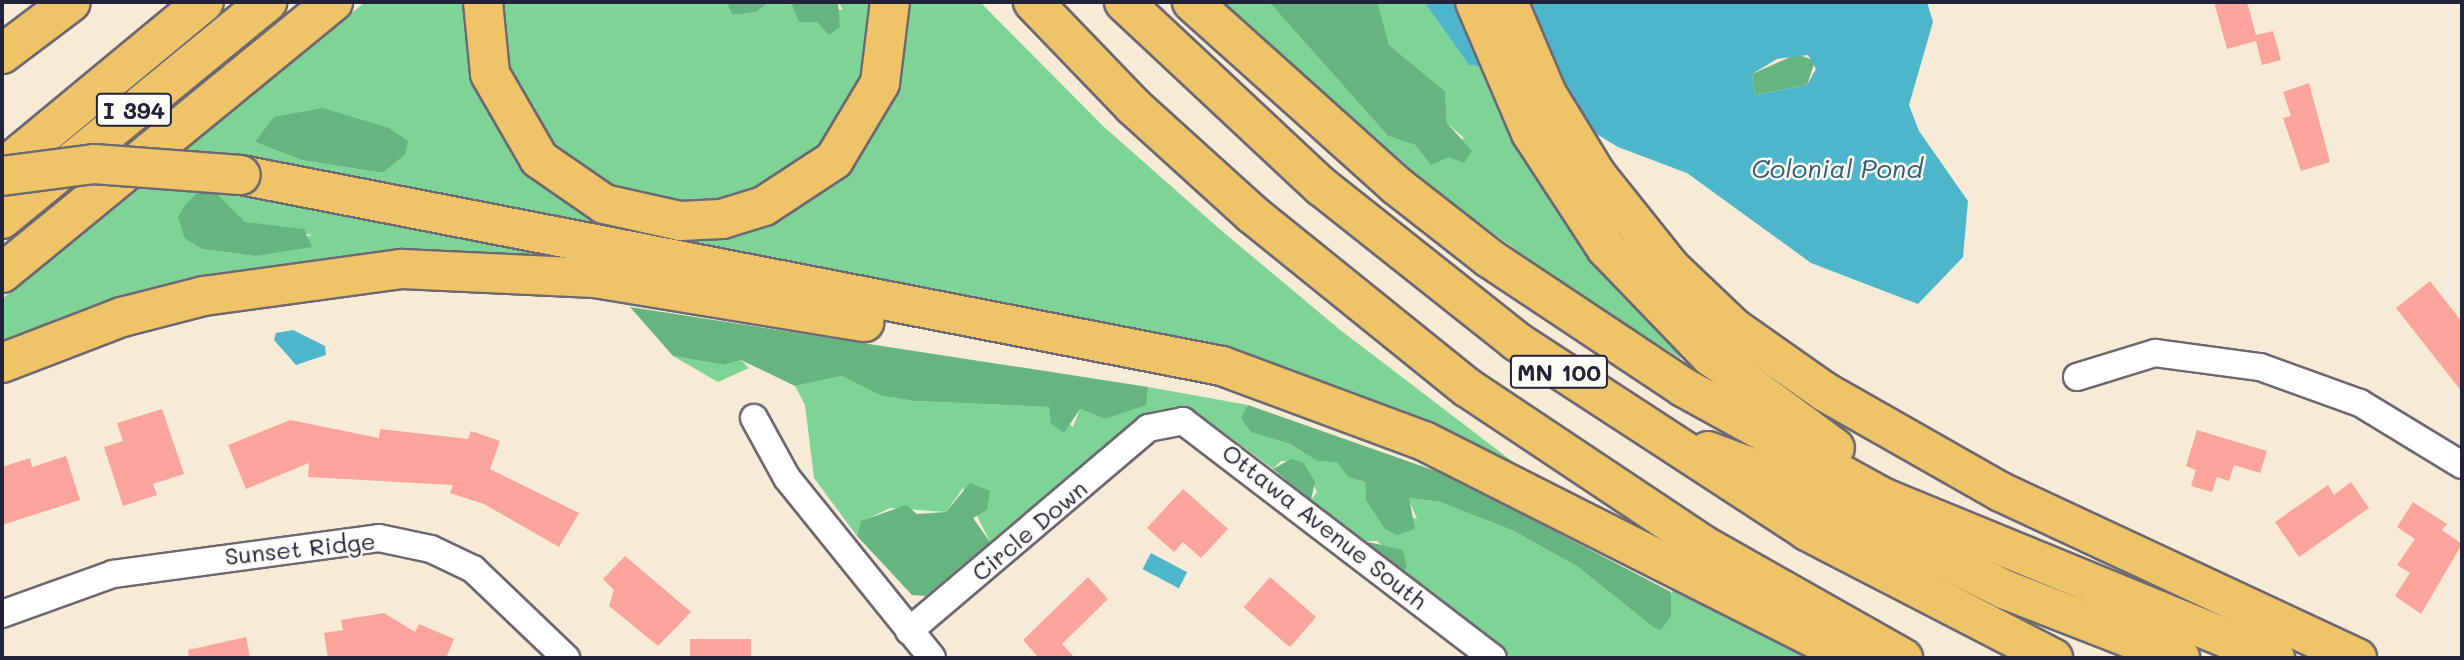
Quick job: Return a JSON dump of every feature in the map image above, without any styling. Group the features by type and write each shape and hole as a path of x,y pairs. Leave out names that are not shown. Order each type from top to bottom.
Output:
{"highway":[{"path":"2,54 71,2"},
{"path":"2,141 163,2"},
{"path":"2,169 204,2"},
{"name":"I 394","path":"2,219 267,2"},
{"path":"2,273 333,2"},
{"path":"483,2 494,85 539,159 604,204 680,221 722,219 764,206 834,160 880,83 890,2"},
{"name":"MN 100","path":"1033,2 1133,106 1252,214 1468,388 1703,545 1903,658"},
{"name":"MN 100","path":"1124,2 1250,124 1381,236 1642,428 1867,565 2053,658"},
{"path":"1192,2 1397,186 1585,325 1778,442 1882,497 2275,658"},
{"path":"1475,2 1531,133 1620,237 1734,328 1900,438 2155,569 2357,658"},
{"path":"1508,2 1570,137 1620,237 1670,318 1751,391 1958,526"},
{"path":"2,176 94,164 241,175 1170,355 1312,397 1424,442 1853,658"},
{"path":"2,363 122,317 231,290 315,276 468,268 595,278 1312,397"},
{"path":"1642,428 1772,475 1942,562 2180,658"}],"street":[{"path":"2077,377 2155,353 2260,367 2360,402 2462,465"},
{"path":"754,418 787,478 932,658"},
{"name":"Ottawa Avenue South","path":"1148,428 1183,421 1198,428 1493,658"},
{"name":"Circle Down","path":"909,631 1148,428"},
{"name":"Sunset Ridge","path":"2,614 113,574 379,538 431,549 473,569 566,658"}],"green space":[{"path":"365,2 470,2 471,45 598,215 801,201 903,2 980,2 1103,126 1223,232 1339,329 1521,468 1516,477 1426,429 184,151","holes":["255,142 405,155 383,173 301,160"]},
{"path":"496,2 727,2 732,15 756,12 769,2 843,10 838,2 877,2 871,74 823,154 731,203 635,201 556,157 510,89"},
{"path":"727,2 769,2 756,12 732,15"},
{"path":"791,2 838,2 840,27 829,35 817,22 799,22"},
{"path":"1221,2 1269,2 1388,136 1415,145 1431,165 1464,138 1447,123 1445,91 1389,45 1376,16 1377,2 1424,2 1469,65 1486,67 1684,354 1680,358 1565,286 1436,191"},
{"path":"1269,2 1377,2 1389,45 1445,91 1447,123 1472,151 1464,163 1449,157 1431,165 1415,145 1388,136"},
{"path":"1797,54 1815,61 1807,85 1755,95 1752,74"},
{"path":"323,108 389,128 408,141 405,155 383,173 301,160 255,142 274,117"},
{"path":"152,179 562,253 561,263 490,258 2,351 2,299","holes":["226,208 245,222 312,235 255,256 202,249 185,239"]},
{"path":"213,190 245,222 304,229 312,247 255,256 202,249 185,239 178,217 199,191"},
{"path":"630,307 1148,387 1146,405 1105,419 1080,409 1064,433 1051,424 1049,407 915,401 882,396 842,376 795,386 741,360 724,365 673,356"},
{"path":"673,356 724,365 741,360 749,368 718,382"},
{"path":"842,376 883,396 915,401 1050,407 1073,427 1080,409 1105,419 1144,399 1148,387 1248,405 1242,418 1252,432 1290,444 1317,461 1337,461 1348,477 1365,482 1366,500 1417,519 1408,498 1440,502 1514,531 1578,567 1653,627 1676,585 1816,658 1512,658 1402,572 1407,568 1377,541 1364,541 1311,500 1317,492 1303,462 1281,461 1273,469 1196,412 1177,406 1135,420 990,542 963,488 946,512 890,508 861,522 857,536 814,478 805,405 795,386"},
{"path":"1248,405 1447,475 1671,592 1671,616 1661,630 1653,627 1578,567 1514,531 1440,502 1409,498 1415,529 1397,535 1385,529 1366,500 1365,482 1348,477 1337,462 1317,461 1290,444 1251,432 1241,418"},
{"path":"1291,459 1303,462 1315,482 1311,500 1273,469"},
{"path":"970,483 990,491 987,510 973,518 990,542 926,596 912,595 857,536 861,521 906,505 917,514 946,512"},
{"path":"1364,541 1403,550 1407,568 1402,572"}],"water":[{"name":"Colonial Pond","path":"1424,2 1927,2 1933,22 1909,105 1919,131 1968,201 1963,257 1918,304 1811,263 1687,173 1618,147 1486,67 1469,65","holes":["1808,55 1816,69 1807,85 1755,95 1752,74 1777,59"]},
{"path":"293,330 325,346 326,355 296,365 274,340 276,333"},
{"path":"1151,553 1187,572 1179,588 1143,569"}],"building":[{"path":"2214,2 2247,2 2256,35 2273,31 2281,60 2262,65 2256,41 2227,49"},
{"path":"2309,83 2330,162 2301,171 2283,118 2291,116 2283,92"},
{"path":"2430,281 2462,322 2462,392 2396,308"},
{"path":"162,409 184,474 153,484 157,495 123,506 104,447 123,441 117,423"},
{"path":"290,420 379,438 380,429 468,439 471,431 500,441 490,469 579,513 559,547 484,504 450,493 453,485 308,477 309,463 246,489 228,445"},
{"path":"2197,430 2267,451 2260,473 2234,465 2229,481 2217,477 2212,492 2191,486 2196,470 2186,466"},
{"path":"66,456 80,500 2,525 2,467 30,458 32,467"},
{"path":"2351,482 2369,508 2299,557 2275,522 2328,485 2334,495"},
{"path":"1183,489 1228,529 1201,558 1183,542 1174,552 1147,528"},
{"path":"2413,502 2447,524 2442,530 2462,544 2421,614 2395,596 2410,573 2397,565 2415,539 2397,527"},
{"path":"625,556 691,612 658,646 609,606 614,590 603,579"},
{"path":"1088,577 1108,599 1062,644 1075,658 1039,658 1023,640"},
{"path":"1270,577 1316,617 1290,647 1244,607"},
{"path":"384,613 415,632 419,624 454,639 446,658 328,658 324,633 343,630 341,620"},
{"path":"246,637 250,658 189,658 188,650"},
{"path":"690,639 751,639 751,658 690,658"}]}
